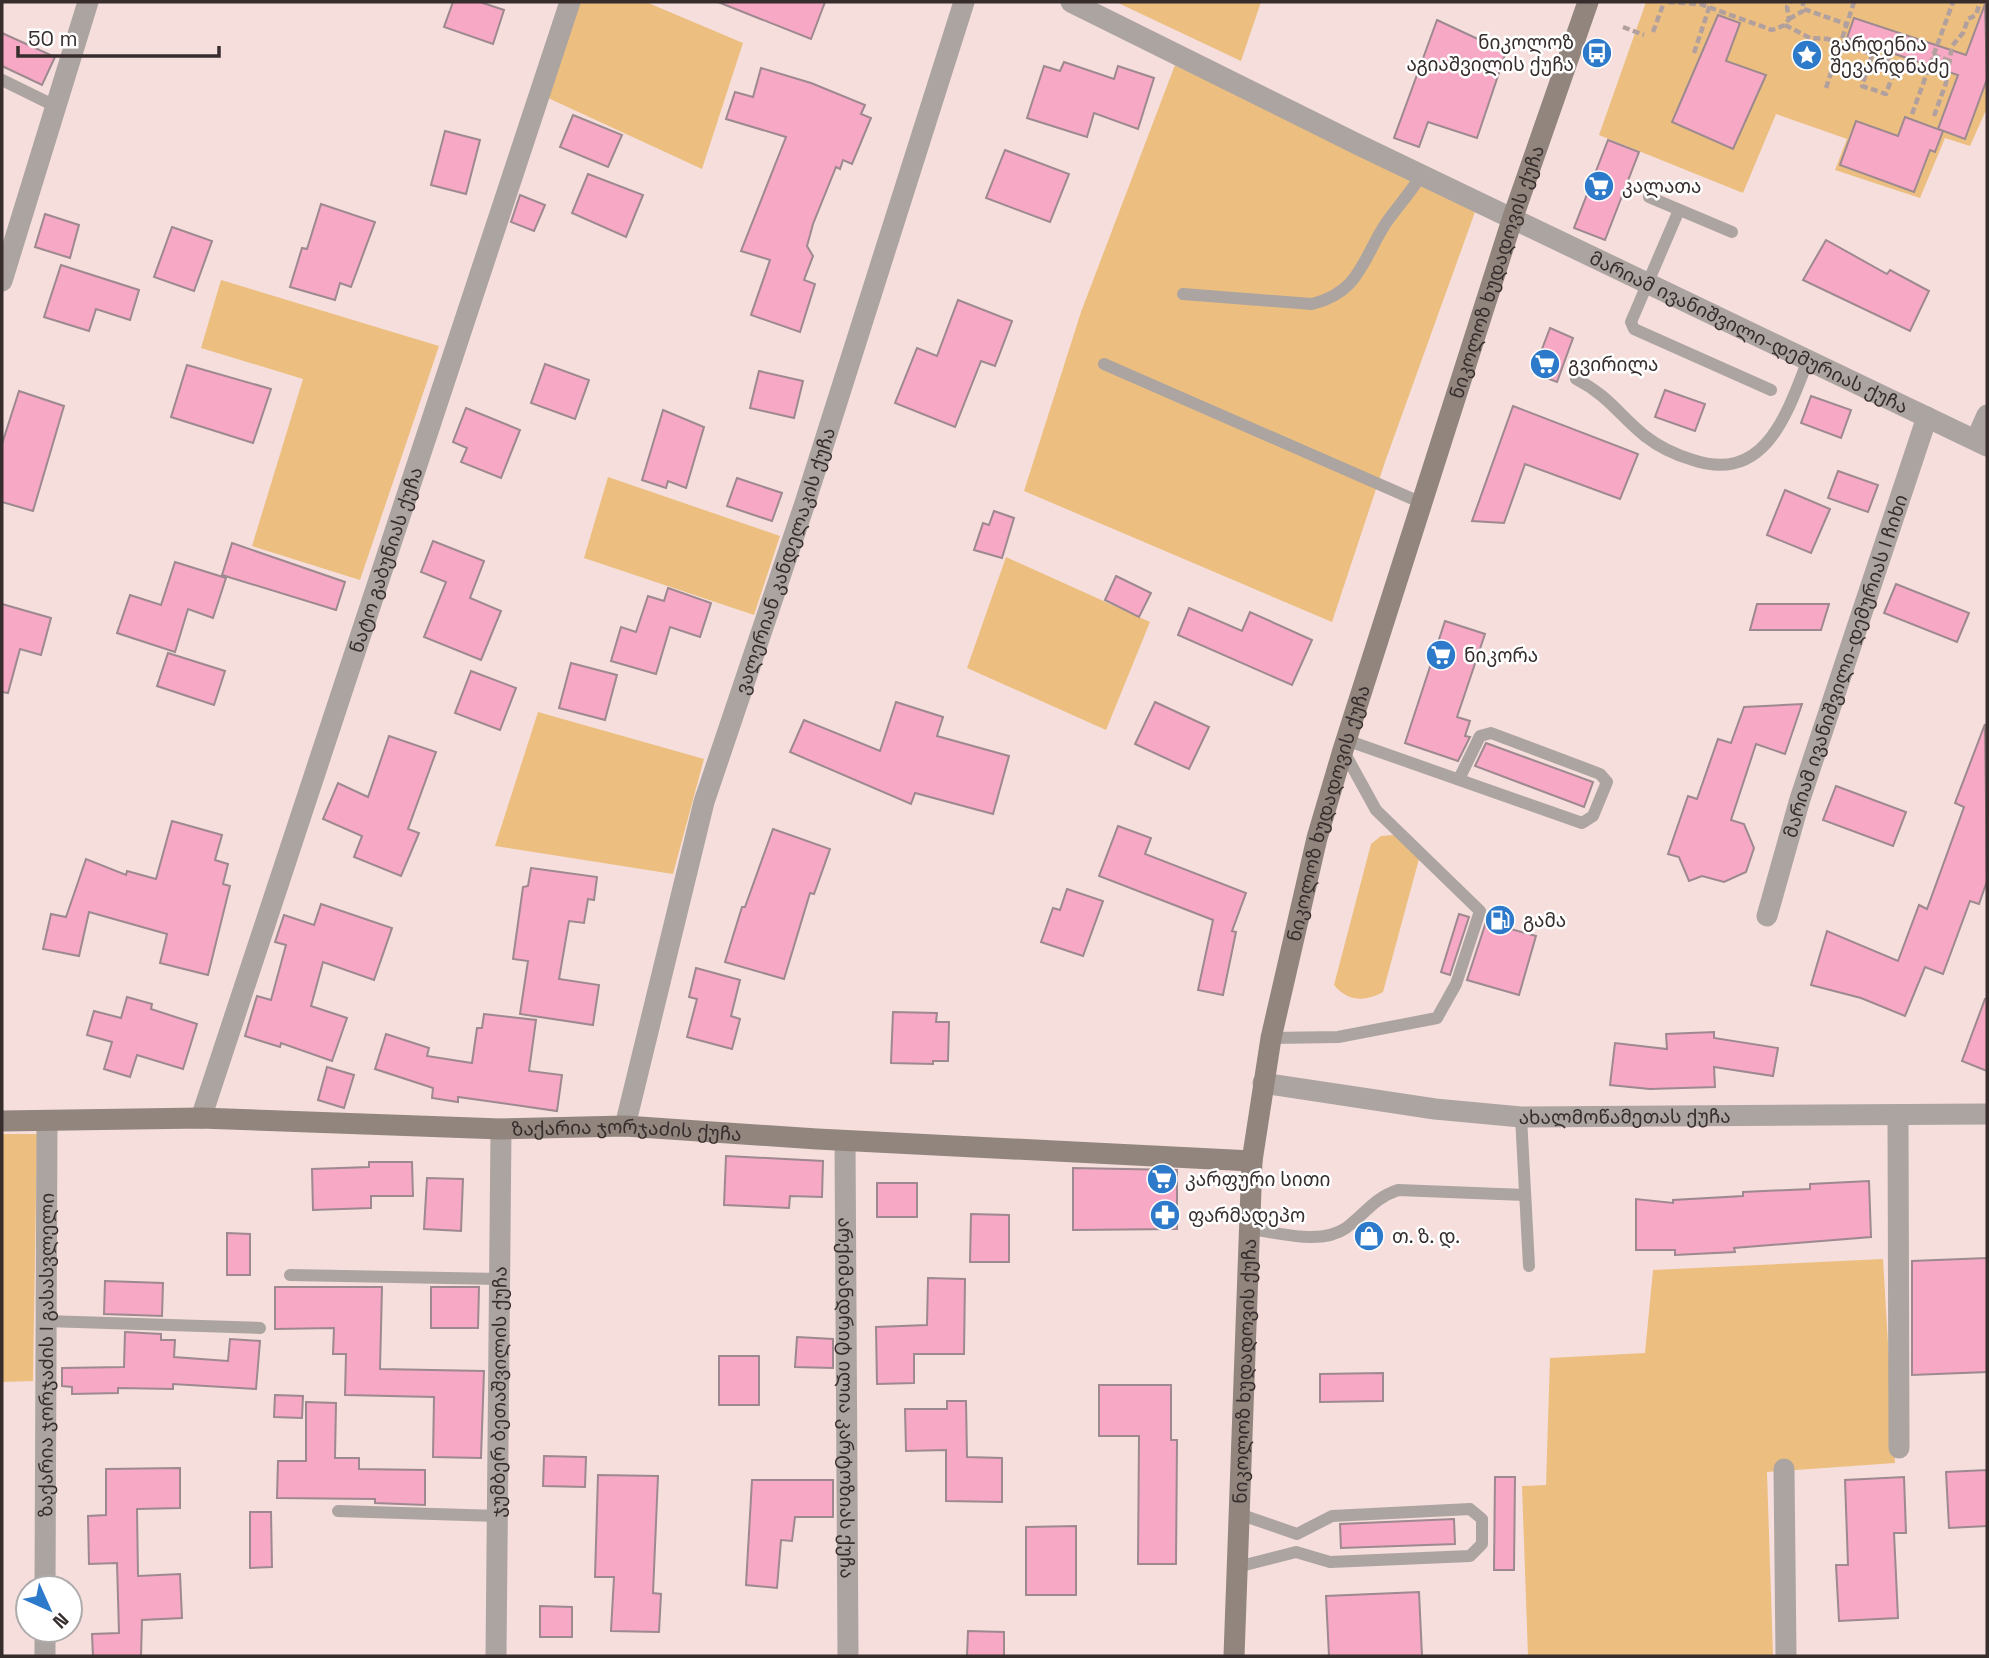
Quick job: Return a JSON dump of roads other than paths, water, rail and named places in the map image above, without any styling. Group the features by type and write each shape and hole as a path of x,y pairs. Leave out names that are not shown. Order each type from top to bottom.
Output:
{"main road":[{"name":"ნიკოლოზ ხუდადოვის ქუჩა","path":"1234,1656 1252,1161 1271,1038 1317,838 1344,745 1513,217 1588,2"},
{"name":"ზაქარია ჯორჯაძის ქუჩა","path":"2,1121 201,1118 501,1129 625,1126 845,1141 1252,1161"}],"street":[{"path":"2,281 88,2"},
{"name":"ნატო გაბუნიას ქუჩა","path":"201,1118 570,2"},
{"name":"ვალერიან კანდელაკის ქუჩა","path":"625,1126 704,802 805,503 964,2"},
{"path":"1071,2 1513,217"},
{"name":"მარიამ ივანიშვილი-დემურიას ქუჩა","path":"1513,217 1981,443"},
{"path":"1981,443 1987,415"},
{"name":"მარიამ ივანიშვილი-დემურიას I ჩიხი","path":"1767,916 1800,799 1927,417"},
{"name":"ახალმოწამეთას ქუჩა","path":"1263,1083 1521,1118 1987,1114"},
{"path":"1898,1116 1899,1448"},
{"name":"ზაქარია ჯორჯაძის I გასასვლელი","path":"45,1574 47,1121"},
{"name":"ჯუმბერ ბეთაშვილის ქუჩა","path":"496,1656 501,1129"},
{"name":"არქიმანდრიტ ილია კარტოზიას ქუჩა","path":"845,1141 848,1656"},
{"path":"1784,1469 1786,1656"}],"lane":[{"path":"2,80 57,107"},
{"path":"1183,293 1312,304 1331,299 1344,291 1356,277 1384,227 1422,174"},
{"path":"1649,197 1732,232"},
{"path":"1679,210 1631,322 1634,329 1770,390"},
{"path":"1576,379 1600,391 1646,436 1674,454 1713,467 1733,466 1753,457 1777,429 1790,407 1808,360"},
{"path":"1104,364 1422,503"},
{"path":"1344,745 1460,779 1582,823 1594,816 1607,782 1600,775 1491,733 1480,736 1460,779"},
{"path":"1271,1038 1338,1037 1437,1018 1456,984 1480,911 1377,810 1344,745"},
{"path":"1521,1118 1529,1266"},
{"path":"1249,1229 1322,1238 1345,1228 1381,1195 1398,1190 1525,1195"},
{"path":"290,1275 500,1279"},
{"path":"46,1321 260,1328"},
{"path":"1237,1567 1296,1552 1330,1562 1470,1556 1482,1544 1482,1519 1470,1509 1332,1516 1297,1534 1239,1514"},
{"path":"338,1511 498,1516"}],"place":[{"name":"ნიკოლოზ აგიაშვილის ქუჩა","path":"1597,53"},
{"name":"გარდენია შევარდნაძე","path":"1807,55"},
{"name":"კალათა","path":"1599,186"},
{"name":"გვირილა","path":"1545,364"},
{"name":"ნიკორა","path":"1441,655"},
{"name":"გამა","path":"1500,920"},
{"name":"კარფური სითი","path":"1162,1179"},
{"name":"ფარმადეპო","path":"1165,1215"},
{"name":"თ. ზ. დ.","path":"1369,1236"}]}
